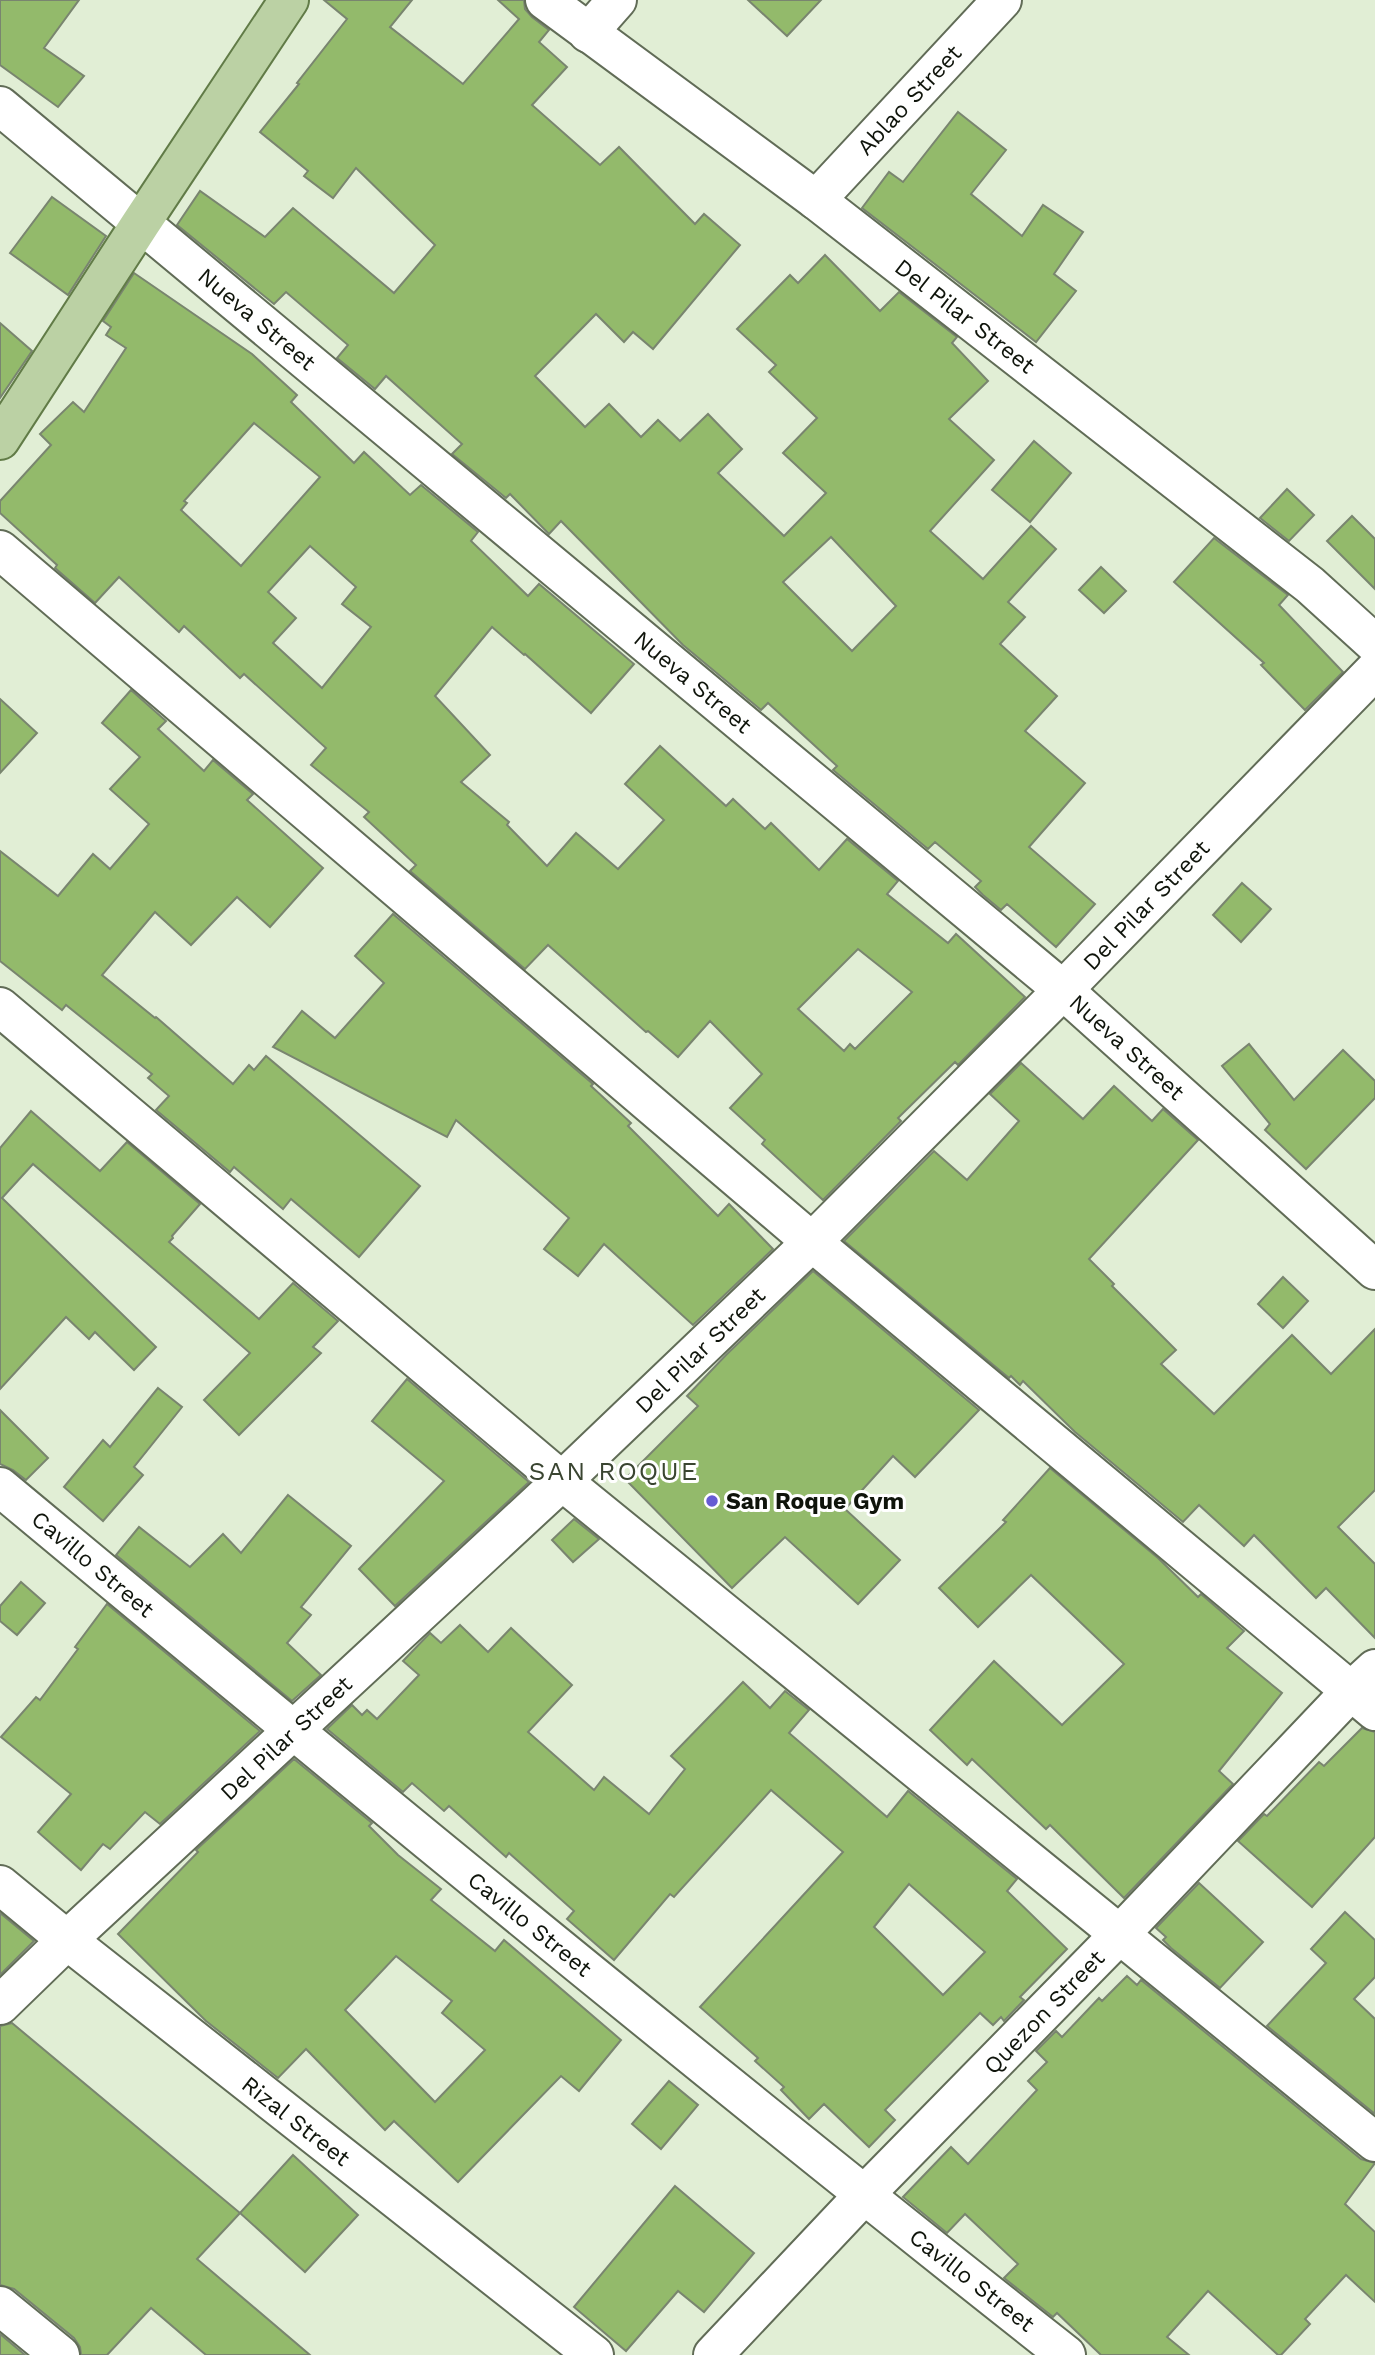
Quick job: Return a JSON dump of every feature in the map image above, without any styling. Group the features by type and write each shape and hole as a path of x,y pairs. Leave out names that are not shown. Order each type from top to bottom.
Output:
{"main road":[{"path":"0,440 289,0"}],"street":[{"name":"Del Pilar Street","path":"545,0 816,200 1310,585 1375,645"},
{"path":"588,33 617,0"},
{"name":"Ablao Street","path":"816,200 1002,0"},
{"name":"Nueva Street","path":"0,106 1063,990 1375,1270"},
{"path":"0,550 812,1242 1367,1690"},
{"name":"Del Pilar Street","path":"0,2005 562,1481 812,1242 1063,990 1375,670"},
{"path":"0,1007 562,1481 1375,2142"},
{"name":"Cavillo Street","path":"0,1487 293,1731 864,2195 1066,2355"},
{"name":"Quezon Street","path":"713,2355 864,2195 1121,1933 1367,1690"},
{"name":"Rizal Street","path":"0,1885 594,2355"},
{"path":"0,2306 60,2355"}],"building":[{"path":"0,0 79,0 44,48 84,76 58,107 0,65"},
{"path":"324,0 412,0 390,27 463,84 519,19 498,0 524,0 525,9 549,30 539,42 567,67 532,105 600,165 619,147 695,224 704,214 740,245 653,349 633,332 624,342 596,314 535,376 585,427 609,404 641,437 658,420 680,441 708,414 742,449 718,473 784,536 826,493 783,453 817,418 769,372 776,365 737,329 790,275 798,283 825,255 880,311 899,292 957,337 952,343 988,381 949,419 994,460 930,531 983,579 1031,526 1056,549 1008,602 1025,617 1000,644 1057,696 1025,731 1085,783 1029,847 1095,904 1056,947 1007,904 1001,910 983,895 975,887 981,881 935,842 928,849 833,770 837,766 768,703 761,710 683,645 561,521 549,534 510,494 506,498 452,454 462,444 386,376 375,389 337,358 348,345 286,292 274,304 177,225 200,191 265,237 293,208 394,293 435,245 356,168 333,198 304,176 308,171 260,132 347,19","holes":["831,537 896,606 852,651 783,582"]},
{"path":"748,0 821,0 787,36"},
{"path":"958,112 1006,150 971,194 1022,236 1043,205 1083,232 1054,274 1076,291 1036,342 862,208 889,172 903,182"},
{"path":"52,197 106,236 68,295 10,253"},
{"path":"134,273 252,354 297,395 291,402 354,463 364,452 410,495 421,485 478,532 471,541 528,596 539,584 634,664 591,713 492,627 435,696 490,755 461,782 509,822 507,825 547,866 576,833 618,869 664,820 625,784 660,746 726,806 733,799 765,829 771,823 819,870 847,839 898,881 887,894 948,943 956,934 1025,997 958,1065 955,1062 898,1118 901,1121 823,1200 762,1144 765,1140 730,1108 762,1074 710,1021 678,1057 548,945 525,969 410,871 416,865 364,817 369,812 311,765 326,748 244,674 240,678 184,626 179,632 119,577 95,603 55,568 57,565 0,513 0,501 51,445 40,434 73,402 84,412 126,348 106,335 111,327 103,321","holes":["254,423 320,477 241,566 181,510 187,503 184,501","310,546 356,587 342,604 371,627 322,688 273,643 296,618 268,592","858,949 912,992 855,1049 850,1044 844,1051 798,1009"]},
{"path":"0,323 32,351 0,398"},
{"path":"1034,441 1071,473 1030,522 992,490"},
{"path":"1287,489 1314,515 1289,541 1260,518"},
{"path":"1352,516 1375,539 1375,589 1327,541"},
{"path":"1214,538 1288,595 1279,605 1343,672 1305,710 1261,665 1264,663 1174,582"},
{"path":"1101,567 1126,591 1104,613 1079,590"},
{"path":"131,690 166,721 158,729 204,771 213,760 253,794 247,800 323,868 270,927 237,897 191,945 155,912 102,975 156,1017 233,1084 249,1065 254,1070 266,1056 420,1186 359,1257 291,1199 283,1209 234,1167 230,1172 156,1110 169,1096 148,1078 152,1074 66,1005 62,1010 0,961 0,851 58,896 93,854 110,869 149,824 110,789 140,757 102,723"},
{"path":"0,699 37,733 0,773"},
{"path":"1242,883 1271,909 1241,942 1213,915"},
{"path":"393,914 593,1084 591,1086 631,1123 628,1126 718,1216 729,1204 773,1249 693,1325 604,1244 578,1276 544,1249 569,1218 456,1120 447,1137 273,1047 302,1011 335,1038 384,983 355,956"},
{"path":"1249,1044 1294,1100 1343,1050 1375,1081 1375,1098 1306,1169 1265,1130 1270,1124 1222,1066"},
{"path":"1021,1063 1083,1119 1114,1086 1152,1121 1163,1109 1198,1140 1089,1259 1176,1350 1161,1364 1214,1414 1292,1335 1331,1374 1375,1329 1375,1490 1338,1527 1375,1564 1375,1638 1326,1588 1316,1598 1254,1535 1244,1546 1199,1505 1183,1522 1075,1432 1023,1381 1020,1385 1011,1376 1009,1378 844,1241 934,1151 967,1180 1019,1121 990,1094"},
{"path":"31,1111 100,1171 127,1142 200,1204 169,1242 259,1319 293,1283 338,1321 313,1347 321,1353 239,1435 204,1400 250,1353 33,1164 2,1198 156,1347 134,1370 95,1332 89,1339 66,1317 0,1389 0,1148"},
{"path":"813,1271 979,1410 915,1477 893,1456 845,1509 900,1560 858,1604 785,1537 732,1588 625,1479 698,1406 687,1396"},
{"path":"1283,1277 1308,1301 1283,1328 1258,1304"},
{"path":"407,1379 529,1482 395,1606 359,1569 444,1481 372,1421"},
{"path":"158,1388 182,1407 134,1467 143,1475 103,1521 64,1487 103,1440 110,1447"},
{"path":"0,1410 48,1458 26,1480 0,1464"},
{"path":"1050,1468 1158,1558 1198,1597 1201,1594 1244,1631 1227,1648 1282,1693 1219,1771 1233,1784 1124,1898 1050,1825 1046,1829 972,1759 967,1765 930,1730 994,1661 1062,1725 1124,1664 1031,1575 978,1627 939,1588 1006,1522 1003,1520"},
{"path":"288,1495 351,1546 301,1607 311,1615 287,1643 321,1675 292,1701 116,1555 139,1527 190,1567 223,1534 241,1553"},
{"path":"574,1519 599,1539 573,1562 552,1540"},
{"path":"21,1582 45,1603 17,1635 0,1621 0,1606"},
{"path":"107,1604 260,1731 160,1824 145,1812 110,1849 103,1844 81,1870 38,1832 71,1794 1,1737 36,1697 40,1700"},
{"path":"460,1625 488,1652 511,1628 572,1685 528,1732 594,1790 604,1777 649,1814 685,1769 671,1756 743,1682 770,1708 785,1691 809,1710 789,1733 887,1817 908,1791 1017,1879 1007,1891 1067,1949 1020,1997 1024,2000 1004,2021 1001,2017 993,2025 980,2013 885,2110 895,2120 869,2147 824,2104 809,2119 781,2090 784,2087 755,2061 758,2058 700,2007 843,1852 771,1790 674,1897 670,1894 614,1960 567,1919 574,1911 509,1853 506,1857 449,1806 444,1811 412,1783 403,1792 327,1729 352,1705 362,1715 367,1710 377,1719 419,1675 403,1661 430,1633 441,1643","holes":["909,1884 985,1952 943,1995 874,1927"]},
{"path":"1362,1728 1375,1732 1375,1837 1312,1907 1238,1841 1264,1814 1267,1816 1319,1762 1324,1766"},
{"path":"294,1759 372,1823 369,1826 398,1855 441,1889 431,1900 495,1951 504,1940 621,2040 579,2091 561,2076 458,2182 394,2121 385,2130 306,2049 278,2078 206,2021 118,1934 198,1852 196,1850","holes":["396,1956 452,2001 442,2013 485,2050 435,2102 345,2010"]},
{"path":"1199,1883 1263,1942 1220,1988 1171,1948 1163,1940 1166,1937 1156,1928"},
{"path":"1345,1912 1375,1940 1375,1977 1354,1999 1375,2019 1375,2114 1267,2026 1326,1963 1311,1949"},
{"path":"0,1913 34,1941 0,1975"},
{"path":"1127,1976 1137,1985 1141,1980 1361,2159 1375,2163 1345,2204 1375,2232 1375,2302 1346,2275 1305,2319 1310,2324 1278,2355 1208,2291 1167,2337 1189,2355 1101,2355 1057,2313 1053,2317 1004,2278 1018,2264 965,2214 947,2233 903,2197 951,2147 968,2164 1037,2090 1028,2081 1047,2062 1036,2051 1056,2031 1062,2037 1099,1998 1102,2001"},
{"path":"12,2023 240,2213 197,2259 310,2355 206,2355 151,2308 107,2355 81,2355 80,2347 74,2338 14,2289 0,2285 0,2026"},
{"path":"669,2081 698,2105 661,2149 632,2124"},
{"path":"293,2155 358,2215 305,2272 240,2213"},
{"path":"675,2186 754,2253 704,2312 678,2291 626,2351 574,2307"},
{"path":"0,2334 25,2355 0,2355"}],"place":[{"name":"San Roque Gym","path":"712,1501"}],"district":[{"name":"SAN ROQUE","path":"614,1471"}]}
